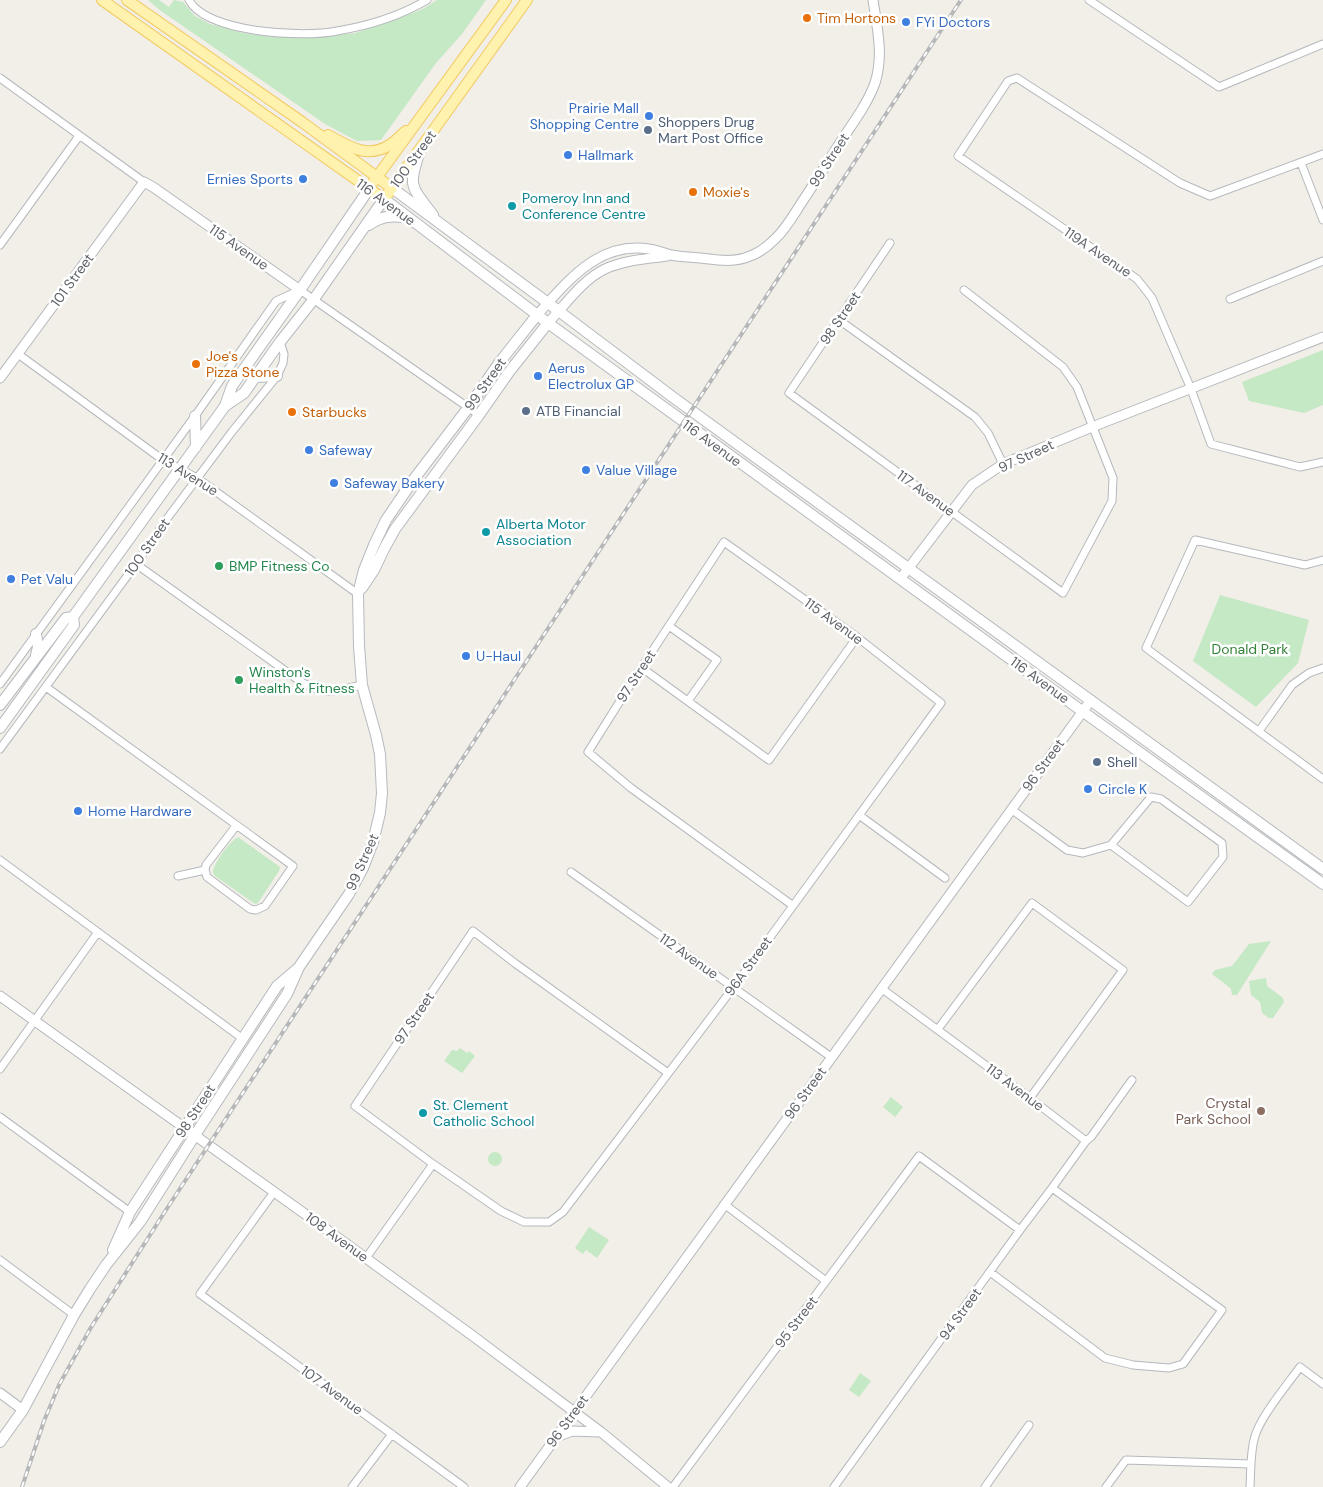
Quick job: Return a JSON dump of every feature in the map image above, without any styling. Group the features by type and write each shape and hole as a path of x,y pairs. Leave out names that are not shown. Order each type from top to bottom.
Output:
{"main road":[{"name":"116 Avenue","path":"102,0 384,199 537,316 901,578 1082,712 1323,884"},
{"name":"116 Avenue","path":"127,0 302,122 674,398 1323,869"},
{"name":"100 Street","path":"226,406 232,386 377,177 506,0"},
{"path":"515,17 523,0"},
{"name":"100 Street","path":"0,728 74,625 74,617 180,469 226,406 244,393 280,342 314,299 360,232 528,0"},
{"path":"302,122 356,150 372,151 391,144 420,119"},
{"path":"420,149 413,174 413,186 443,227"},
{"path":"360,232 379,218 397,216 409,218"},
{"name":"99 Street","path":"254,1045 287,994 299,967 349,894 374,842 382,793 380,754 362,684 358,646 358,594 368,558 386,520 414,479 468,408 499,363 537,316"},
{"name":"99 Street","path":"358,594 374,570 395,529 509,372 548,323"},
{"path":"256,377 277,376"},
{"path":"666,410 674,398"},
{"path":"195,416 196,448"},
{"name":"100 Street","path":"0,705 66,618 74,617"},
{"path":"36,634 38,647 36,657"},
{"name":"98 Street","path":"106,1265 130,1212 184,1127 277,986 299,967"},
{"name":"98 Street","path":"0,1442 23,1410 74,1315 106,1265 140,1222 254,1045"}],"street":[{"path":"190,2 200,13 230,25 292,34 336,32 402,12 427,0"},
{"name":"99 Street","path":"548,323 583,286 604,270 641,258 673,256 720,260 743,259 752,256 775,239 783,230 865,105 875,82 878,68 879,42 872,0"},
{"path":"1090,0 1219,87 1323,44"},
{"name":"115 Avenue","path":"0,78 144,182 479,415"},
{"name":"119A Avenue","path":"1301,163 1210,196 1180,183 1017,78 1008,81 958,156 1137,279 1152,298 1212,444 1300,467 1323,462"},
{"path":"0,245 79,136"},
{"path":"1323,154 1301,163 1323,220"},
{"name":"101 Street","path":"0,378 144,182"},
{"name":"98 Street","path":"789,393 890,243"},
{"name":"99 Street","path":"537,316 584,267 604,255 640,248 673,256"},
{"path":"1230,299 1323,261"},
{"path":"0,684 195,416 276,301 300,290"},
{"path":"964,290 1063,367 1077,387 1092,427"},
{"path":"839,320 975,417 988,433 1003,464"},
{"name":"97 Street","path":"901,578 972,485 1003,464 1092,427 1323,337"},
{"name":"100 Street","path":"0,749 197,478 277,376 283,363 284,354 280,342"},
{"name":"113 Avenue","path":"18,354 163,460 197,478 358,594"},
{"name":"117 Avenue","path":"789,393 1063,593 1112,501 1113,478 1092,427"},
{"path":"1323,560 1305,565 1195,540 1146,648 1323,779"},
{"name":"115 Avenue","path":"724,542 857,637 940,703"},
{"name":"97 Street","path":"724,542 588,752 631,788 792,904"},
{"path":"136,564 312,689 334,691 362,684"},
{"path":"669,626 717,660 688,701"},
{"path":"642,668 769,760 857,637"},
{"path":"1259,731 1292,685 1309,673 1323,668"},
{"path":"46,687 293,866 261,909 250,909 207,877 206,865 236,826"},
{"name":"96 Street","path":"520,1487 1090,700"},
{"name":"96A Street","path":"434,1164 501,1210 524,1222 549,1222 563,1212 733,988 792,904 859,816 940,703"},
{"path":"1011,809 1067,850 1083,853 1111,844 1151,797 1161,799 1222,843 1222,857 1188,902 1111,844"},
{"path":"859,816 945,878"},
{"path":"0,860 243,1039"},
{"path":"178,876 205,870"},
{"name":"112 Avenue","path":"571,872 831,1057"},
{"path":"938,1030 1032,903 1123,970 1030,1098"},
{"name":"97 Street","path":"434,1164 355,1106 473,931 668,1073"},
{"path":"0,1068 98,932"},
{"name":"113 Avenue","path":"881,988 1086,1141"},
{"name":"108 Avenue","path":"0,996 195,1134 481,1342 601,1432 668,1487"},
{"path":"1086,1141 1091,1137 1132,1080"},
{"path":"0,1117 130,1212"},
{"name":"94 Street","path":"834,1487 1086,1141"},
{"name":"95 Street","path":"673,1487 919,1156 1020,1230"},
{"path":"366,1258 434,1164"},
{"path":"990,1272 1105,1358 1133,1365 1170,1368 1183,1364 1222,1310 1052,1188"},
{"name":"107 Avenue","path":"274,1192 200,1294 464,1487"},
{"path":"724,1204 826,1282"},
{"path":"0,1260 74,1315"},
{"path":"1250,1487 1255,1436 1262,1420 1300,1367 1323,1384"},
{"path":"0,1393 23,1410"},
{"path":"985,1487 1029,1426"},
{"path":"554,1439 572,1431 601,1432"},
{"path":"352,1487 392,1434"},
{"path":"1106,1487 1126,1460 1251,1464"}],"green space":[{"path":"148,0 159,0 169,7 174,0 183,2 195,16 210,24 243,33 272,37 320,37 355,33 421,10 437,0 486,0 462,34 436,63 381,140 357,141 325,124 161,11"},
{"path":"1323,350 1323,405 1304,413 1249,401 1242,382"},
{"name":"Donald Park","path":"1220,595 1309,620 1298,663 1256,707 1193,661"},
{"path":"238,837 280,867 258,903 255,904 213,873 222,854 230,843"},
{"path":"1271,941 1237,995 1232,995 1231,989 1212,974 1215,970 1232,966 1249,944"},
{"path":"1266,978 1267,986 1283,998 1284,1002 1273,1018 1269,1018 1262,1013 1260,1002 1251,995 1249,981"},
{"path":"460,1048 467,1053 469,1051 475,1056 462,1073 444,1061 452,1050 457,1051"},
{"path":"891,1097 903,1107 895,1117 883,1107"},
{"path":"492,1152 498,1152 502,1159 498,1166 492,1166 488,1162 488,1156"},
{"path":"589,1227 609,1240 597,1258 586,1250 583,1254 575,1248"},
{"path":"860,1373 871,1381 859,1397 849,1390"}],"railway":[{"path":"22,1487 44,1421 59,1385 90,1329 164,1213 961,0"}],"place":[{"name":"Tim Hortons","path":"807,18"},
{"name":"FYi Doctors","path":"906,22"},
{"name":"Prairie Mall Shopping Centre","path":"649,116"},
{"name":"Shoppers Drug Mart Post Office","path":"648,130"},
{"name":"Hallmark","path":"568,155"},
{"name":"Ernies Sports","path":"303,179"},
{"name":"Moxie's","path":"693,192"},
{"name":"Pomeroy Inn and Conference Centre","path":"512,206"},
{"name":"Joe's Pizza Stone","path":"196,364"},
{"name":"Aerus Electrolux GP","path":"538,376"},
{"name":"ATB Financial","path":"526,411"},
{"name":"Starbucks","path":"292,412"},
{"name":"Safeway","path":"309,450"},
{"name":"Value Village","path":"586,470"},
{"name":"Safeway Bakery","path":"334,483"},
{"name":"Alberta Motor Association","path":"486,532"},
{"name":"BMP Fitness Co","path":"219,566"},
{"name":"Pet Valu","path":"11,579"},
{"name":"U-Haul","path":"466,656"},
{"name":"Winston's Health & Fitness","path":"239,680"},
{"name":"Shell","path":"1097,762"},
{"name":"Circle K","path":"1088,789"},
{"name":"Home Hardware","path":"78,811"},
{"name":"Crystal Park School","path":"1261,1111"},
{"name":"St. Clement Catholic School","path":"423,1113"}]}
